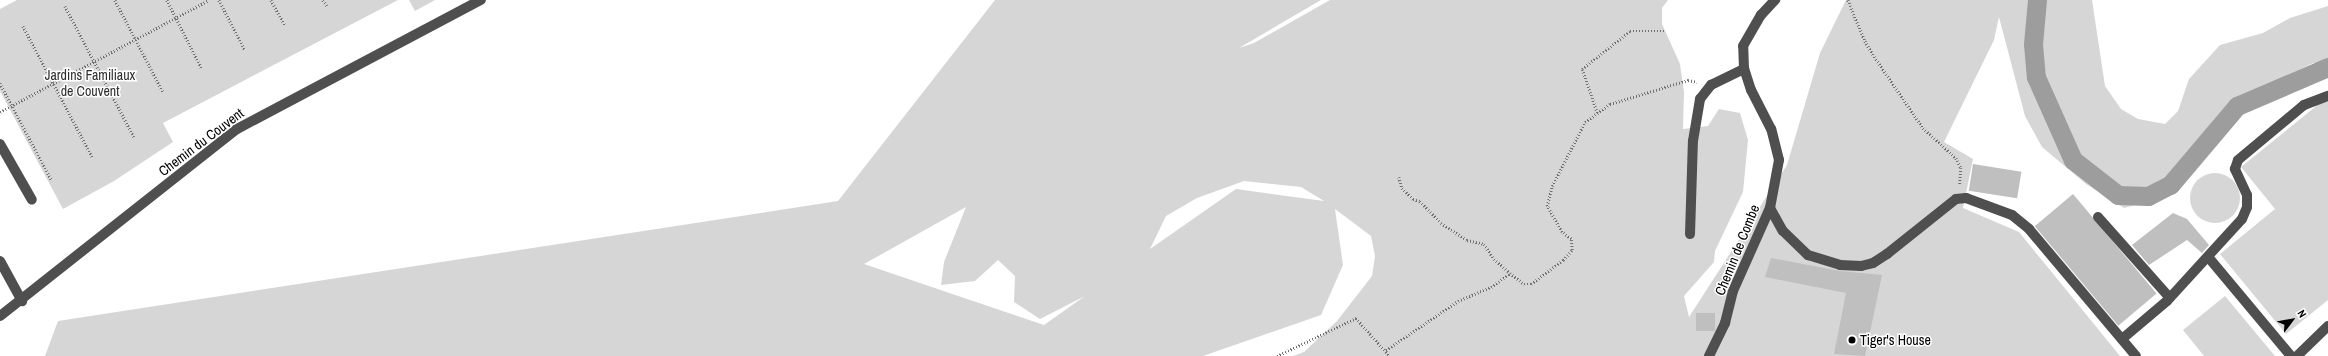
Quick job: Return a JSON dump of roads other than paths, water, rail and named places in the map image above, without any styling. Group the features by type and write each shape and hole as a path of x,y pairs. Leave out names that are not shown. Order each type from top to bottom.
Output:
{"street":[{"name":"Chemin du Couvent","path":"0,316 22,301 236,129 481,0"},
{"name":"Chemin de Combe","path":"1709,356 1725,323 1733,291 1770,208 1779,160 1771,129 1751,90 1744,69 1743,46 1761,15 1775,0"},
{"path":"1690,234 1693,141 1700,99 1711,85 1744,69"},
{"path":"2122,339 2170,298 2234,230 2247,207 2247,196 2236,169 2238,160 2304,105 2328,96"},
{"path":"0,144 32,200"},
{"path":"1770,208 1783,231 1808,255 1840,265 1861,266 1873,263 1887,254 1956,199 1966,198 2012,215 2022,221 2136,356"},
{"path":"2098,217 2170,298"},
{"path":"2209,258 2291,356"},
{"path":"0,261 22,301"},
{"path":"2302,354 2328,326"}],"waterway":[{"path":"2037,0 2033,44 2036,77 2073,160 2118,195 2148,196 2170,185 2237,106 2328,67"}],"place":[{"name":"Tiger's House","path":"1852,340"}],"park label":[{"name":"Jardins Familiaux de Couvent","path":"90,84"}]}
